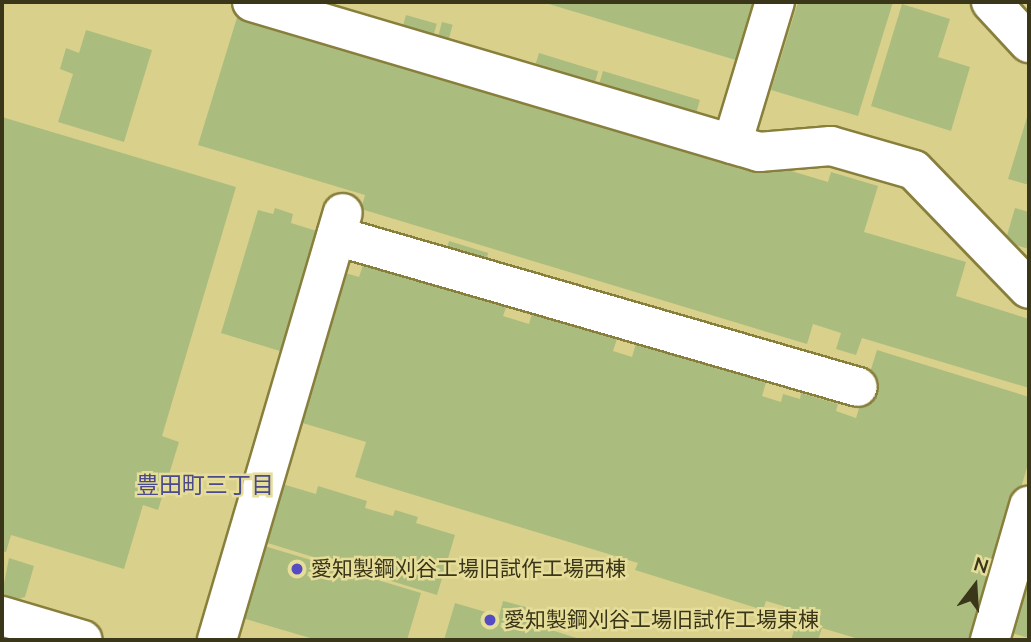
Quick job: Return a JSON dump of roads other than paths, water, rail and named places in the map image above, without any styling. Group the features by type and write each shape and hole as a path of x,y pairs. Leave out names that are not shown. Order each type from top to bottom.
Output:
{"lane":[{"path":"252,2 759,152 831,146 914,170 1029,289"},
{"path":"732,144 775,2"},
{"path":"991,2 1029,43"},
{"path":"217,640 340,223 858,387"},
{"path":"990,640 1029,506"},
{"path":"2,616 83,640"}],"place":[{"name":"愛知製鋼刈谷工場旧試作工場西棟","path":"297,569"},
{"name":"愛知製鋼刈谷工場旧試作工場東棟","path":"490,620"}],"district":[{"name":"豊田町三丁目","path":"205,486"}]}
